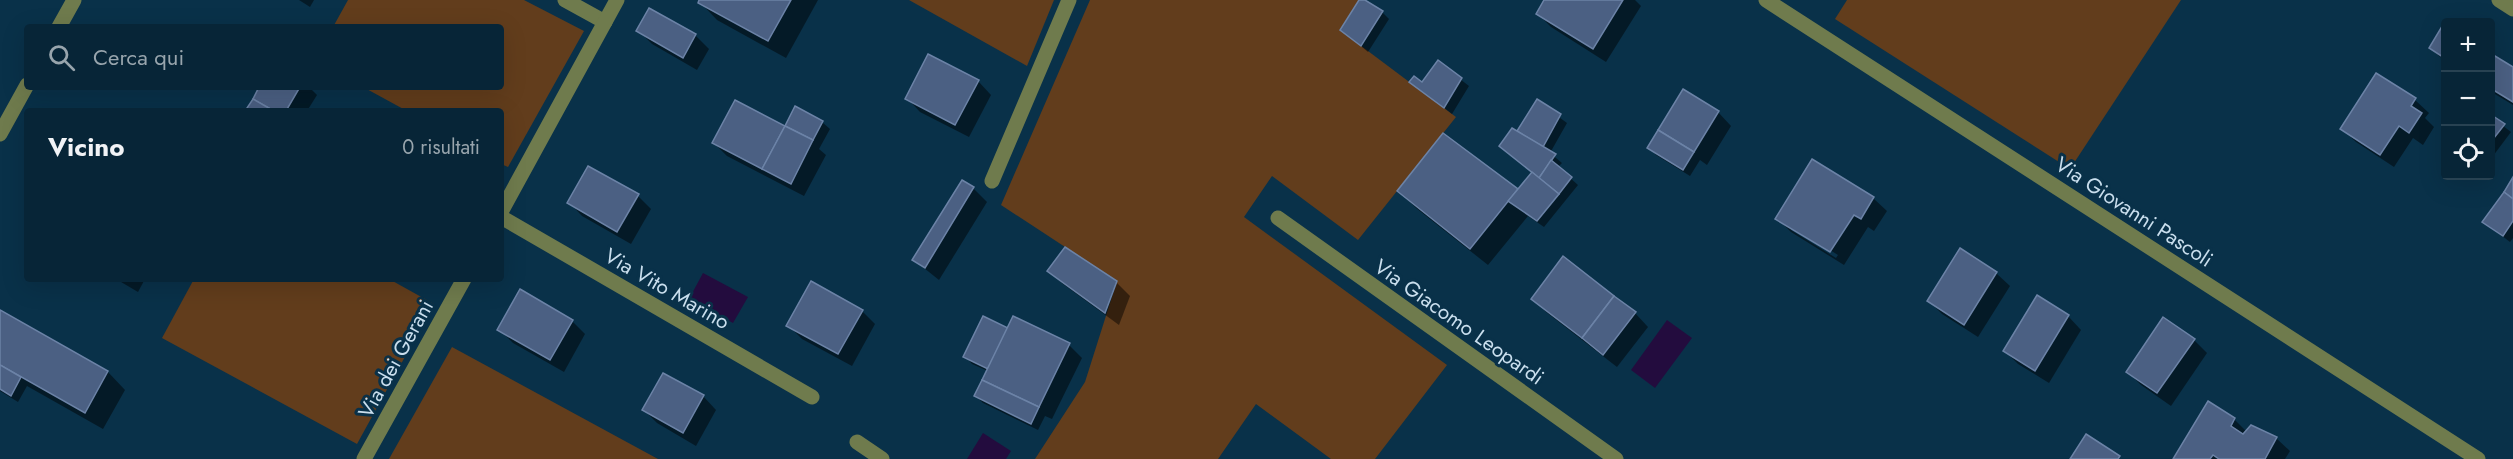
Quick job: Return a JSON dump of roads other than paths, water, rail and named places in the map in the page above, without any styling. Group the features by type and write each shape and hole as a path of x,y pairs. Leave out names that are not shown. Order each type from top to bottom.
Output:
{"street":[{"path":"61,24 74,0"},
{"path":"564,0 605,22"},
{"path":"504,208 617,0"},
{"path":"992,181 1069,0"},
{"name":"Via Giovanni Pascoli","path":"1766,0 2478,459"},
{"path":"2499,0 2513,9"},
{"path":"0,134 24,90"},
{"name":"Via Vito Marino","path":"504,216 812,397"},
{"name":"Via Giacomo Leopardi","path":"1278,218 1616,459"},
{"name":"Via dei Gerani","path":"364,459 462,282"},
{"path":"857,441 882,459"}]}
